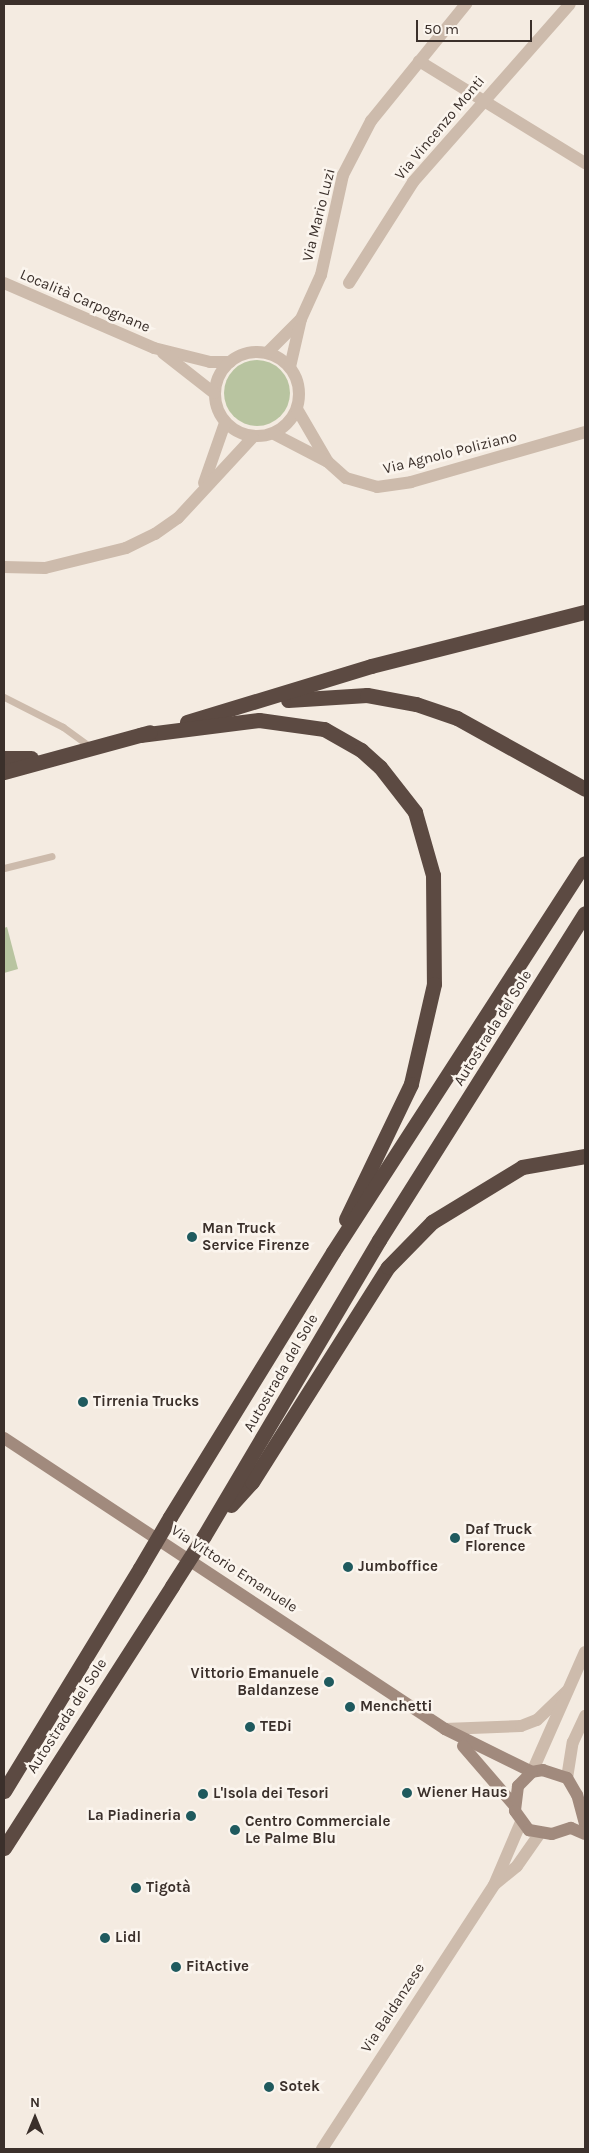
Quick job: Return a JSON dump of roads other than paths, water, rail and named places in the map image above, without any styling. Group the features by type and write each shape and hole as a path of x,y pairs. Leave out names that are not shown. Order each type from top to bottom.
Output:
{"highway":[{"path":"4,772 45,758 140,735 232,709 371,666 585,612"},
{"path":"232,709 338,694 416,704 458,718 584,788"},
{"path":"140,735 259,720 324,729 361,750 393,780 424,836 433,875 437,952 421,1051 411,1084 364,1175 333,1252"},
{"path":"4,758 45,758"},
{"name":"Autostrada del Sole","path":"4,1791 333,1252 585,862"},
{"name":"Autostrada del Sole","path":"4,1848 208,1531 379,1240 585,913"},
{"path":"208,1531 252,1482 388,1268 432,1222 522,1167 585,1156"}],"main road":[{"name":"Via Vittorio Emanuele","path":"4,1438 445,1729 532,1772 556,1772 567,1778"},
{"name":"Via Vittorio Emanuele","path":"445,1729 490,1773 514,1805 521,1822"},
{"path":"514,1805 518,1786 532,1772"},
{"path":"567,1778 585,1824"},
{"path":"564,1829 573,1820 578,1803"},
{"path":"521,1822 539,1834 564,1829 585,1834"}],"street":[{"name":"Via Mario Luzi","path":"290,367 301,319 321,275 343,175 371,121 466,4"},
{"name":"Via Vincenzo Monti","path":"349,283 413,182 570,4"},
{"path":"419,61 481,103 585,164"},
{"name":"Località Carpognane","path":"4,283 154,348 210,362 230,362"},
{"name":"Via Mario Luzi","path":"267,353 301,319"},
{"name":"Località Carpognane","path":"154,348 214,393"},
{"path":"267,353 290,367 299,387 297,409 274,434 253,437 226,423 214,393 230,362 247,354 267,353"},
{"name":"Via Agnolo Poliziano","path":"297,409 328,462"},
{"path":"204,486 226,423"},
{"name":"Via Agnolo Poliziano","path":"274,434 328,462 346,478 364,485 390,486 585,432"},
{"path":"4,567 45,568 126,548 178,518 204,486 253,437"},
{"path":"532,1772 585,1652"},
{"path":"445,1729 521,1726 537,1720 567,1691"},
{"path":"567,1778 573,1742 585,1716"},
{"name":"Via Baldanzese","path":"322,2149 494,1885 521,1822"},
{"name":"Via Baldanzese","path":"494,1885 517,1866 539,1834"}],"lane":[{"path":"4,697 64,727 91,747"},
{"path":"4,868 52,856"}],"place":[{"name":"Man Truck Service Firenze","path":"192,1237"},
{"name":"Tirrenia Trucks","path":"83,1402"},
{"name":"Daf Truck Florence","path":"455,1538"},
{"name":"Jumboffice","path":"348,1567"},
{"name":"Vittorio Emanuele Baldanzese","path":"329,1682"},
{"name":"Menchetti","path":"350,1707"},
{"name":"TEDi","path":"250,1727"},
{"name":"Wiener Haus","path":"407,1793"},
{"name":"L'Isola dei Tesori","path":"203,1794"},
{"name":"La Piadineria","path":"191,1816"},
{"name":"Centro Commerciale Le Palme Blu","path":"235,1830"},
{"name":"Tigotà","path":"136,1888"},
{"name":"Lidl","path":"105,1938"},
{"name":"FitActive","path":"176,1967"},
{"name":"Sotek","path":"269,2087"}]}
